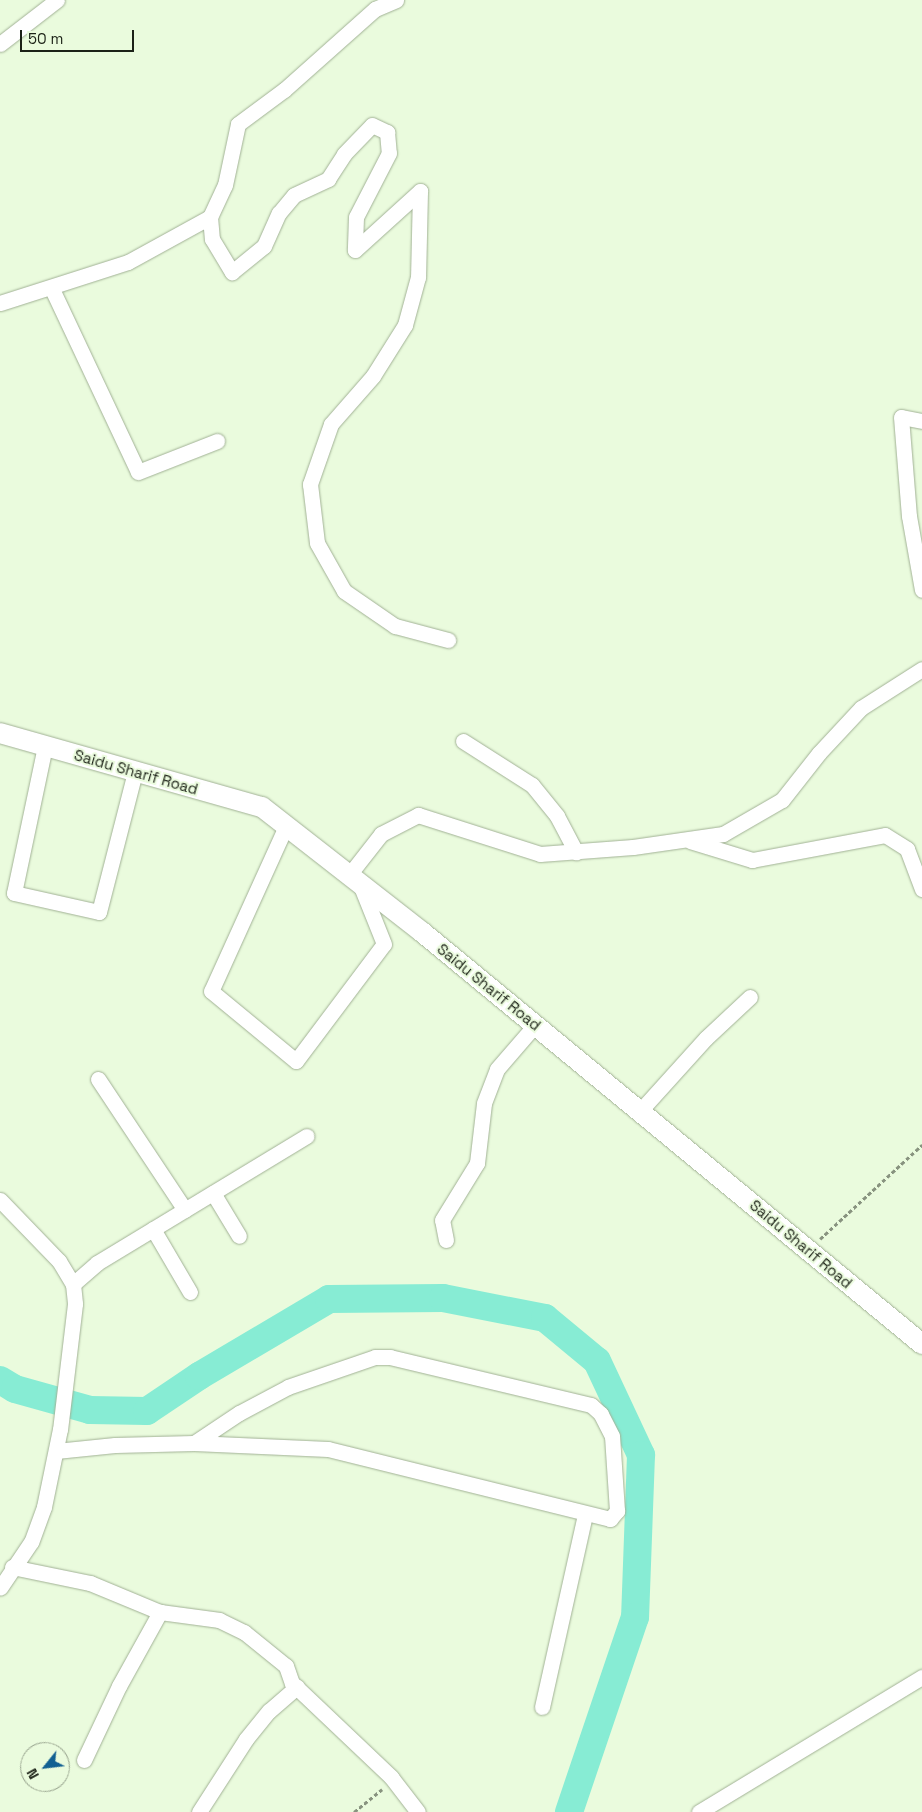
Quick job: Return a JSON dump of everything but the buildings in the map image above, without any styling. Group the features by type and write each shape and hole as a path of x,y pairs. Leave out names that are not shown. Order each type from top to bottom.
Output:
{"main road":[{"name":"Saidu Sharif Road","path":"0,733 262,808 355,880 535,1025 808,1250 920,1339"}],"street":[{"path":"0,44 57,0"},
{"path":"396,0 375,9 284,90 238,124 225,185 210,217 212,239 232,272 264,246 279,213 294,195 328,179 344,154 372,125 387,132 389,153 356,217 355,250 420,191 418,278 405,325 373,376 331,424 310,484 317,543 344,591 394,626 448,640"},
{"path":"0,304 52,289 128,262 210,217"},
{"path":"52,289 138,472 217,441"},
{"path":"922,421 901,417 909,516 922,590"},
{"path":"286,826 211,991 296,1060 384,944 355,880 381,834 418,815 540,854 576,852 723,834 782,800 819,753 862,708 922,669"},
{"path":"463,741 532,785 557,816 576,852"},
{"path":"45,746 14,893 99,912 135,772"},
{"path":"686,839 752,860 885,835 907,849 922,889"},
{"path":"640,1112 706,1038 750,997"},
{"path":"446,1240 442,1220 477,1163 484,1103 497,1069 535,1025"},
{"path":"98,1079 185,1210"},
{"path":"73,1284 97,1263 306,1136"},
{"path":"213,1193 239,1236"},
{"path":"0,1200 59,1261 73,1284 75,1304 60,1428 44,1507 31,1542 8,1575 90,1583 160,1612 218,1620 244,1632 286,1666 297,1687 392,1778 418,1812"},
{"path":"153,1229 190,1292"},
{"path":"56,1451 115,1445 194,1443 328,1449 585,1514 610,1519 617,1511 612,1436 601,1414 591,1405 390,1357 375,1357 288,1387 240,1413 194,1443"},
{"path":"542,1706 585,1514"},
{"path":"84,1760 119,1686 160,1612"},
{"path":"699,1812 922,1677"},
{"path":"199,1812 246,1739 297,1687"}],"path":[{"path":"808,1250 922,1145"},
{"path":"354,1812 374,1798 392,1778"}],"waterway":[{"path":"0,1380 15,1389 90,1410 147,1411 199,1376 329,1299 443,1298 545,1318 597,1361 641,1455 635,1617 569,1812"}]}
